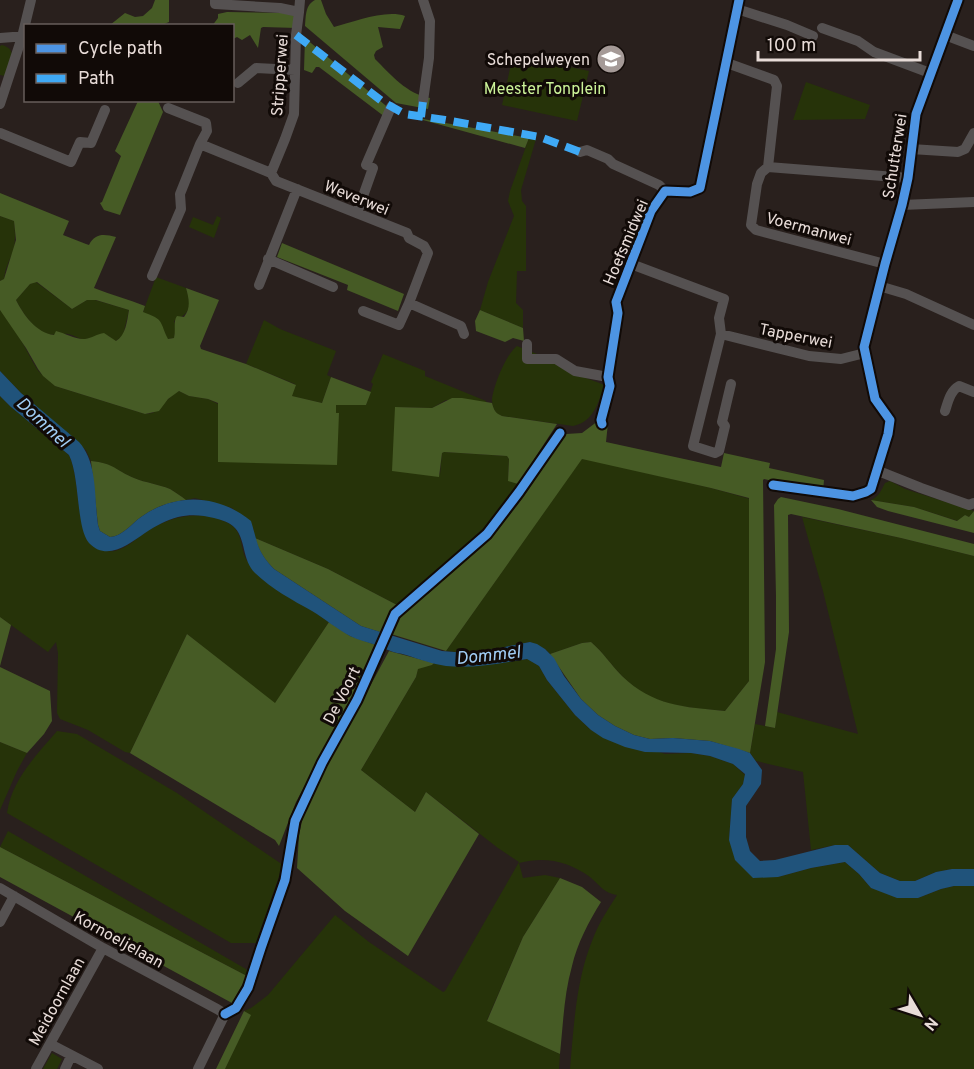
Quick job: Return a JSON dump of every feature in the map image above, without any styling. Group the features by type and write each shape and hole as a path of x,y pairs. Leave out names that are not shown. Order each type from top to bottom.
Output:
{"street":[{"path":"26,24 31,0"},
{"path":"423,0 430,21 429,58 423,101"},
{"name":"Schutterwei","path":"865,353 864,347 908,178 916,114 958,0"},
{"path":"215,2 280,8 299,6"},
{"name":"Hoefsmidwei","path":"602,424 601,420 610,386 608,377 618,313 616,302 651,211 665,191 690,192 700,188 738,4 813,36"},
{"name":"Stripperwei","path":"271,173 294,114 299,6"},
{"path":"822,28 858,41 874,52 930,73"},
{"path":"945,35 974,45"},
{"path":"0,38 24,36 0,104"},
{"path":"727,63 774,80 777,86 768,167 908,178"},
{"path":"238,83 256,68 295,70"},
{"path":"357,213 373,168 366,165 391,107"},
{"path":"152,276 181,209 180,194 207,131 206,123 168,108"},
{"path":"0,133 71,162 80,142 91,143 105,110"},
{"path":"911,149 958,152 965,149 974,133"},
{"name":"Weverwei","path":"200,144 271,173 276,181 407,233 409,238 424,246 428,253 409,303"},
{"path":"580,152 586,150 608,159 613,164 659,185 665,191"},
{"name":"Voermanwei","path":"768,167 761,173 757,184 751,225 756,230 885,264"},
{"path":"259,285 297,189"},
{"path":"902,205 974,202"},
{"path":"268,259 333,287"},
{"path":"631,264 724,300 719,318 721,334 693,446 715,453 719,451 725,426 722,422 731,384"},
{"path":"879,286 906,294 974,325"},
{"path":"363,311 399,324 409,303 461,326 464,334"},
{"name":"Tapperwei","path":"721,334 809,356 841,359 865,353"},
{"path":"527,344 527,359 556,359 575,371 608,377"},
{"path":"773,485 853,496 871,489 890,420 875,399 865,353"},
{"path":"945,411 954,388 959,386 974,392"},
{"path":"876,470 969,505 974,503"},
{"name":"Kornoeljelaan","path":"0,888 103,948 225,1014 198,1069"},
{"path":"0,922 14,896"},
{"name":"Meidoornlaan","path":"36,1069 103,948"},
{"path":"50,1044 98,1069"},
{"path":"64,1069 71,1056"}],"green space":[{"path":"155,0 169,0 169,22 164,24 111,24 125,13 135,17 143,16 152,8"},
{"path":"315,0 321,0 334,27 379,15 405,16 400,29 378,27 383,47 374,55 375,59 400,83 430,98 428,109 396,103 305,26 308,8"},
{"path":"227,12 295,13 297,28 261,28 258,48 250,35 242,40 237,37 234,38 234,24 214,24 218,14"},
{"path":"305,38 391,110 389,120 319,67 316,67 312,73 304,70"},
{"path":"0,46 11,50 12,54 5,76 0,75"},
{"name":"Meester Tonplein","path":"513,55 589,71 577,121 502,105"},
{"path":"806,82 870,105 865,119 793,120"},
{"path":"138,102 158,102 163,112 120,215 104,210 100,203 121,156 115,151"},
{"path":"412,117 529,138 525,148"},
{"path":"529,138 536,139 521,190 522,201 526,206 526,271 517,271 516,303 523,310 523,328 480,310 488,282 514,216 508,201"},
{"path":"0,193 69,221 63,235 86,244 89,245 94,238 100,235 116,237 94,288 145,306 143,312 158,319 168,339 174,338 177,316 184,317 188,310 189,300 186,288 219,300 200,346 201,349 246,364 296,385 292,396 322,403 331,377 371,392 366,405 336,405 336,413 339,413 337,465 218,462 218,403 189,396 179,391 168,399 159,411 145,414 55,386 43,376 0,310 0,281 4,279 16,240 14,221 0,216","holes":["37,282 72,309 87,300 96,300 129,310 124,331 116,341 104,333 82,339 56,331 54,335 41,331 26,317 16,300 30,284"]},
{"path":"0,216 14,221 15,243 4,279 0,281"},
{"path":"217,216 221,218 214,238 189,227 193,217 213,225"},
{"path":"282,243 404,294 398,311 347,290 348,285 277,257"},
{"path":"156,277 186,288 189,308 184,315 174,321 176,327 174,338 167,339 165,333 143,312"},
{"path":"36,282 72,309 87,300 95,300 129,310 123,335 116,341 104,335 84,339 68,334 51,335 38,329 16,300 30,284"},
{"path":"0,310 16,331 37,369 55,386 145,414 153,413 179,391 218,404 218,462 338,421 339,414 336,413 336,405 366,405 373,384 371,382 383,354 425,371 425,376 486,401 486,403 446,400 432,408 395,407 440,475 444,452 507,456 509,459 508,480 518,484 484,528 399,606 328,569 255,538 253,528 232,508 195,498 186,500 170,489 134,478 104,463 91,461 86,450 21,393 0,371"},
{"path":"480,310 523,328 524,341 513,338 505,342 476,331 475,321"},
{"path":"264,320 280,329 336,351 327,375 331,377 322,403 291,396 295,384 246,364"},
{"path":"517,346 572,373 605,385 591,416 573,426 497,414 492,402 495,387 505,363"},
{"path":"0,396 69,455 84,529 93,546 109,551 119,550 155,526 175,518 197,515 218,519 228,523 237,531 245,558 253,567 329,622 275,704 187,634 130,753 88,730 60,719 57,713 58,653 56,642 48,652 0,617"},
{"path":"452,398 492,403 495,411 502,416 557,424 518,484 508,481 509,459 507,456 444,452 439,477 392,471 395,407 432,408"},
{"path":"598,421 608,423 606,442 721,467 724,453 770,463 769,468 824,480 823,492 763,480 765,662 750,753 710,741 650,739 634,735 615,726 598,715 581,699 550,654 591,642 622,676 645,694 683,706 725,711 749,681 749,498 582,459 446,651 391,634 399,619 412,605 491,539 522,499 566,434 582,433"},
{"path":"582,458 750,499 749,681 725,711 670,704 645,694 622,676 591,642 550,654 530,642 467,653 446,651"},
{"path":"91,461 105,463 134,478 170,489 186,500 157,508 141,517 123,532 110,537 100,531 98,525"},
{"path":"890,481 905,489 974,511 969,517 965,515 958,521 914,507 871,500 878,495 885,483"},
{"path":"781,497 838,509 974,544 974,556 901,538 788,515 789,632 775,728 765,726 776,649 774,505"},
{"path":"871,500 914,507 957,521 965,515 969,517 974,511 974,533 888,511 877,507"},
{"path":"802,517 974,556 974,869 952,869 936,872 915,881 900,881 880,873 848,845 811,850 803,772 756,761 750,753 755,724 775,728 777,712 858,734 823,591"},
{"path":"255,538 328,569 399,606 383,633 361,626 274,569 258,547"},
{"path":"0,617 11,625 0,666"},
{"path":"329,622 350,636 379,646 296,802 279,846 275,840 130,753 187,634 275,703"},
{"path":"389,651 434,663 418,669 416,677 361,770 415,812 426,792 479,834 408,956 345,911 297,868 299,835 305,807"},
{"path":"528,659 539,666 547,680 575,715 591,730 665,754 691,753 710,756 733,764 745,775 743,784 732,799 729,840 778,877 845,862 871,888 918,898 954,886 974,886 974,1069 570,1069 583,968 596,930 617,895 605,890 590,877 573,867 556,861 538,860 519,863 523,878 545,875 560,878 523,937 487,1020 560,1054 559,1069 225,1069 250,1015 244,1011 268,995 335,915 369,942 443,992 445,991 519,862 426,792 415,812 361,770 416,677 418,668 434,663 469,666"},
{"path":"0,667 50,691 52,721 27,753 0,742"},
{"path":"57,731 77,734 177,793 283,865 256,943 231,943 7,813 19,779"},
{"path":"0,742 27,753 0,810"},
{"path":"8,831 251,972 247,976 0,847"},
{"path":"0,847 247,976 232,1003 0,877"},
{"path":"560,878 582,887 601,902 584,933 574,958 565,999 560,1054 487,1021 523,937"},
{"path":"244,1011 251,1015 225,1069 216,1069"},
{"path":"52,1053 62,1059 57,1069 43,1069"}],"water":[{"name":"Dommel","path":"0,371 21,393 79,442 85,450 94,481 98,525 100,531 110,537 119,534 141,517 168,503 197,500 225,505 251,521 261,552 274,569 361,626 442,651 467,653 530,642 537,644 554,658 581,699 598,715 615,726 634,735 650,739 710,741 750,753 762,770 761,784 746,806 746,837 750,851 760,861 775,860 835,845 848,845 880,873 900,881 915,881 936,872 952,869 974,869 974,886 954,886 918,898 897,898 871,888 845,862 778,877 753,878 735,860 729,840 732,799 743,784 745,774 733,764 710,756 691,753 645,752 603,738 575,715 547,680 539,666 527,659 476,666 446,666 392,652 353,637 282,594 262,579 251,568 241,538 235,528 214,518 196,515 178,517 157,526 118,549 103,551 96,548 89,543 82,526 75,476 69,455 0,396"}],"marked path":[{"path":"296,35 383,102 405,114 540,137 580,152"},
{"path":"421,117 423,101"}],"cycle path":[{"path":"602,424 601,420 610,386 608,377 618,313 616,302 651,211 665,191 690,192 700,188 739,0"},
{"path":"773,485 853,496 871,489 890,420 875,399 864,347 902,205 908,178 916,114 958,0"},
{"name":"De Voort","path":"225,1014 236,1008 248,988 285,880 295,821 322,763 357,700 395,614 487,534 560,433"}],"place":[{"name":"Schepelweyen","path":"611,59"}]}
